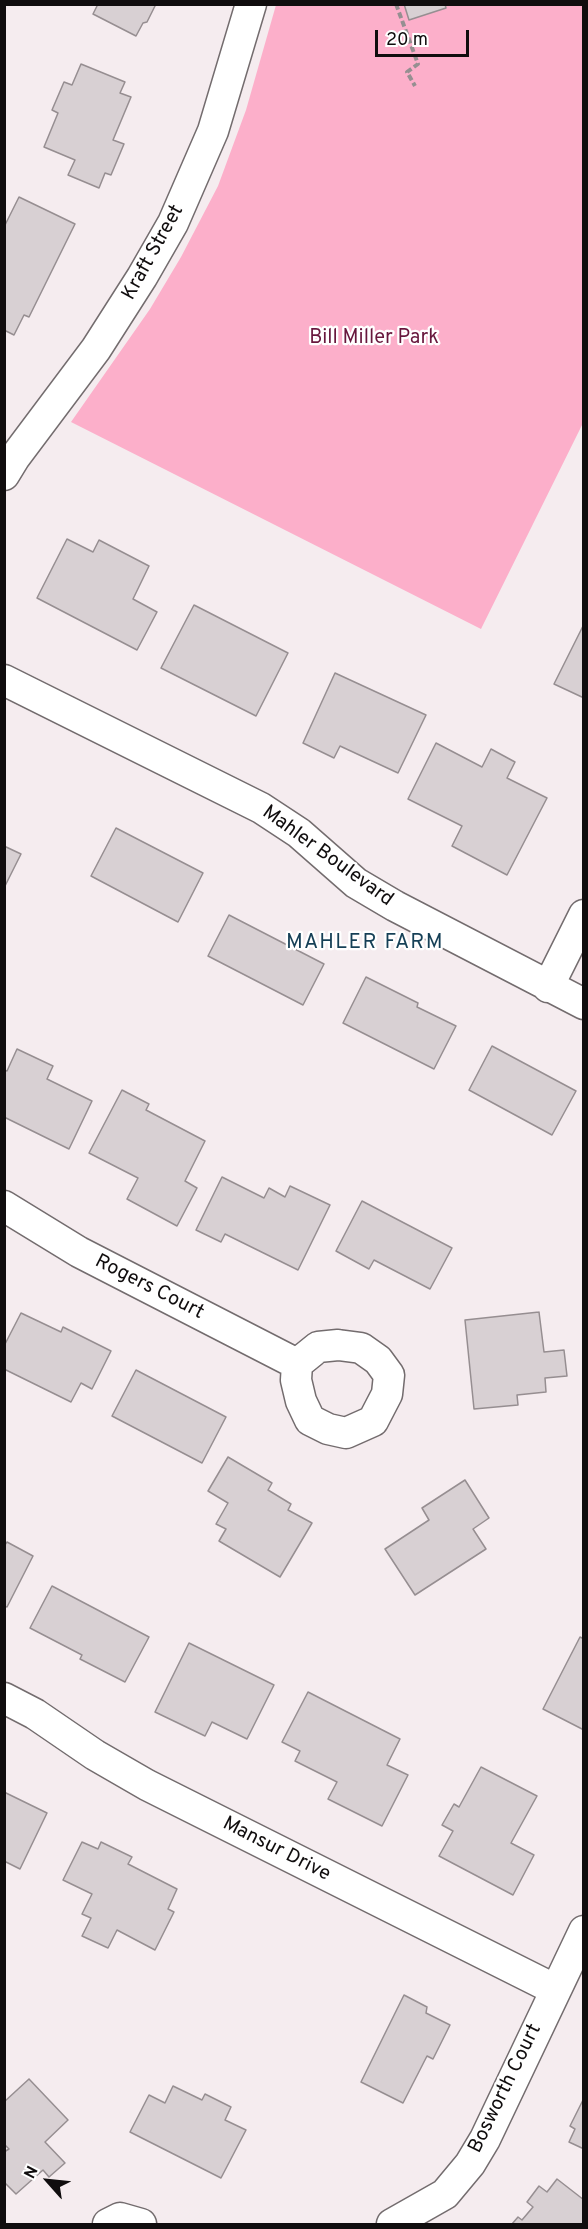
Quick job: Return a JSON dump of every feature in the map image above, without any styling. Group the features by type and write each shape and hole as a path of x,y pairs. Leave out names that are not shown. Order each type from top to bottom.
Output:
{"street":[{"name":"Kraft Street","path":"4,475 96,349 173,223 213,131 251,4"},
{"name":"Mahler Boulevard","path":"4,680 261,808 299,834 356,883 395,906 584,1004"},
{"path":"548,987 584,915"},
{"name":"Rogers Court","path":"4,1206 79,1252 297,1364"},
{"name":"Mansur Drive","path":"4,1698 35,1714 95,1755 147,1785 555,1989"},
{"name":"Bosworth Court","path":"392,2224 445,2194 470,2164 485,2139 584,1930"},
{"path":"108,2224 120,2218 141,2224"}],"path":[{"path":"396,4 418,64 406,72 415,86"}],"green space":[{"name":"Bill Miller Park","path":"276,5 583,5 583,423 481,629 71,422 150,309 181,257 218,186 246,110"}],"building":[{"path":"98,4 156,4 147,22 143,23 136,36 93,14"},
{"path":"404,4 445,4 446,8 409,20"},
{"path":"81,64 125,82 120,93 131,97 113,140 124,144 111,175 105,173 99,188 68,175 75,160 44,147 58,113 52,110 64,82 72,85"},
{"path":"19,197 75,224 29,317 24,315 14,335 4,330 4,227"},
{"path":"67,539 93,552 99,540 149,566 133,599 157,612 137,650 37,598"},
{"path":"194,605 288,653 256,716 161,668"},
{"path":"584,624 584,698 554,684"},
{"path":"335,673 426,715 398,773 340,746 334,758 303,743"},
{"path":"436,743 482,767 491,749 515,762 507,778 547,798 507,875 452,846 462,826 408,799"},
{"path":"116,828 203,873 178,922 91,876"},
{"path":"4,846 21,854 4,888"},
{"path":"229,915 324,964 303,1005 208,956"},
{"path":"366,977 418,1003 417,1007 456,1026 434,1069 343,1023"},
{"path":"492,1046 576,1091 552,1135 469,1090"},
{"path":"17,1049 53,1066 47,1079 92,1101 69,1149 4,1117 4,1070 7,1071"},
{"path":"122,1090 149,1104 146,1110 205,1141 185,1181 197,1188 177,1226 127,1199 138,1178 89,1153"},
{"path":"222,1177 264,1198 269,1188 285,1197 290,1186 330,1205 298,1270 225,1234 221,1242 196,1230"},
{"path":"362,1201 452,1248 430,1289 374,1260 369,1269 336,1251"},
{"path":"539,1312 544,1352 564,1350 567,1376 545,1378 546,1392 517,1395 518,1405 474,1409 465,1320"},
{"path":"21,1313 61,1332 63,1327 111,1351 92,1389 81,1383 71,1402 4,1369 4,1346"},
{"path":"136,1370 226,1417 202,1463 112,1416"},
{"path":"228,1457 272,1483 268,1490 291,1504 288,1510 312,1523 280,1577 219,1541 226,1529 216,1524 228,1503 208,1491"},
{"path":"465,1480 489,1518 473,1529 486,1549 415,1595 385,1549 429,1520 422,1508"},
{"path":"7,1542 33,1556 7,1607 4,1606 4,1546"},
{"path":"52,1586 149,1637 125,1682 80,1659 82,1655 30,1628"},
{"path":"580,1637 584,1639 584,1730 543,1709"},
{"path":"189,1643 274,1685 247,1739 212,1722 205,1736 155,1712"},
{"path":"308,1692 400,1739 387,1765 408,1775 382,1826 328,1799 337,1782 295,1761 300,1751 282,1742"},
{"path":"481,1767 537,1796 511,1843 534,1855 513,1895 439,1856 453,1831 442,1825 454,1804 459,1807"},
{"path":"4,1792 47,1813 20,1869 4,1861"},
{"path":"82,1842 98,1849 101,1842 132,1857 128,1864 177,1889 168,1909 174,1912 155,1950 117,1930 108,1948 82,1936 91,1918 82,1914 92,1894 63,1880"},
{"path":"404,1995 427,2007 426,2013 450,2025 433,2059 427,2056 403,2103 361,2082"},
{"path":"29,2079 68,2120 45,2142 65,2163 49,2177 43,2170 16,2194 4,2182 4,2152 9,2149 4,2144 4,2102"},
{"path":"173,2086 202,2100 205,2094 231,2107 225,2120 246,2130 221,2178 130,2132 149,2095 165,2103"},
{"path":"584,2098 584,2149 569,2142 575,2129 570,2126"},
{"path":"557,2179 584,2200 584,2224 512,2224 518,2217 522,2220 533,2207 527,2202 539,2186 547,2192"}],"district":[{"name":"MAHLER FARM","path":"365,944"}]}
